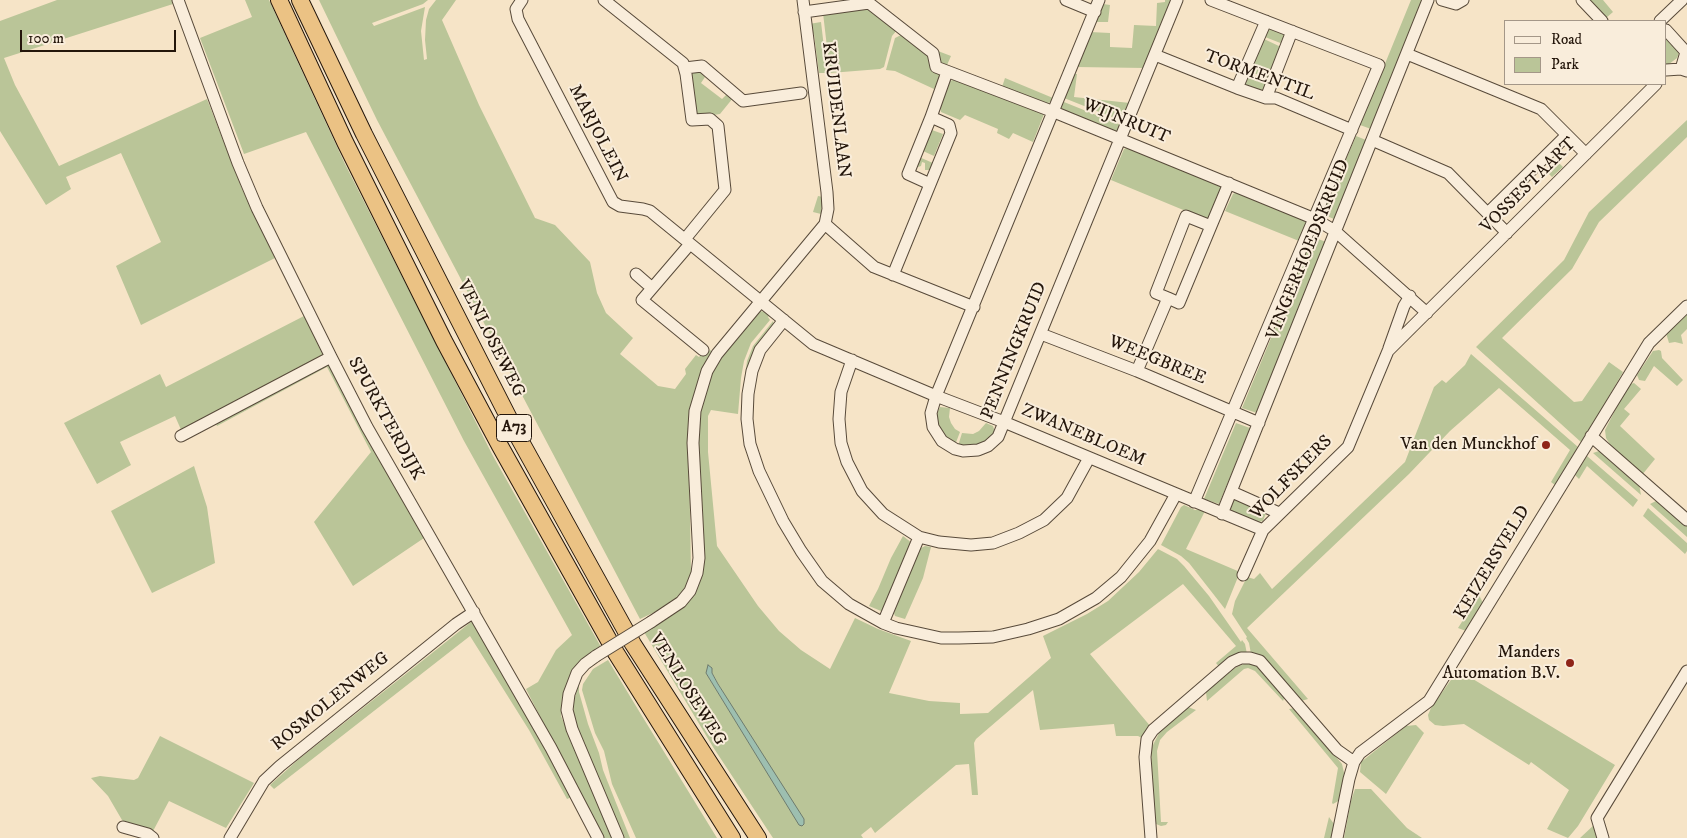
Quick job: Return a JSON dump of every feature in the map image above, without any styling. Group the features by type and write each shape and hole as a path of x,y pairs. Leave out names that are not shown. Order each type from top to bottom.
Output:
{"highway":[{"name":"A73","path":"279,0 345,142 444,341 500,446 616,653 732,838"},
{"name":"VENLOSEWEG","path":"300,0 364,134 520,440 633,644 758,838"}],"street":[{"name":"SPURKTERDIJK","path":"178,0 250,191 331,357 367,427 552,748 598,838"},
{"name":"MARJOLEIN","path":"522,0 516,9 518,19 613,202 620,206 650,211 761,301"},
{"path":"604,0 683,63 692,120 710,119 718,126 725,190 688,242 642,300 703,350"},
{"path":"1066,0 1094,12"},
{"name":"PENNINGKRUID","path":"1099,0 936,396 931,412 933,427 942,441 955,450 978,450 988,446 998,437 1177,0"},
{"path":"1211,0 1292,31 1266,98"},
{"name":"VINGERHOEDSKRUID","path":"1222,514 1428,0"},
{"path":"1442,0 1456,4 1463,0"},
{"path":"1582,0 1601,20"},
{"path":"1661,20 1682,0"},
{"name":"WIJNRUIT","path":"804,6 869,3 933,53 936,67 1054,112 1315,219 1335,231 1427,313"},
{"name":"KRUIDENLAAN","path":"804,6 827,192 828,209 825,224"},
{"path":"1237,88 1266,21"},
{"name":"VINGERHOEDSKRUID","path":"1194,502 1380,65 1292,31"},
{"path":"1667,31 1686,52 1684,70 1667,70"},
{"path":"1407,54 1542,109 1586,154"},
{"name":"TORMENTIL","path":"1155,55 1237,88 1266,98 1276,98 1352,130"},
{"path":"684,68 702,66 743,100 801,94"},
{"path":"930,184 908,174 948,72"},
{"name":"VOSSESTAART","path":"1427,313 1655,85"},
{"path":"893,275 951,133 949,125 931,117"},
{"name":"VOSSESTAART","path":"1488,213 1567,135"},
{"path":"1372,140 1448,173 1507,233"},
{"path":"1211,226 1186,216 1156,293 1179,303 1229,183"},
{"path":"618,838 568,718 568,701 572,684 585,664 673,610 690,591 697,573 699,558 692,443 695,411 707,370 717,354 825,224 874,267 974,306"},
{"path":"636,274 652,288"},
{"name":"WOLFSKERS","path":"1243,575 1263,530 1348,447 1388,351 1404,306 1410,296"},
{"path":"1137,371 1168,298"},
{"name":"ZWANEBLOEM","path":"761,301 813,344 1263,530"},
{"name":"KEIZERSVELD","path":"1354,762 1360,752 1429,701 1649,343 1687,306"},
{"name":"WOLFSKERS","path":"1388,351 1427,313"},
{"path":"784,320 760,350 752,372 748,394 747,419 750,444 758,471 783,521 822,581 850,604 883,623 896,628 941,638 958,638 993,637 1059,619 1096,598 1121,577 1150,541 1176,494"},
{"name":"WEEGBREE","path":"1041,334 1137,371 1259,423"},
{"path":"180,436 331,357"},
{"path":"852,360 841,392 839,419 841,443 847,462 862,492 883,514 919,536 939,542 971,546 992,543 1019,533 1044,520 1067,498 1089,458"},
{"path":"1591,436 1687,520"},
{"path":"1232,492 1279,513"},
{"path":"883,623 919,536"},
{"name":"ROSMOLENWEG","path":"230,838 264,781 280,766 456,624 474,612"},
{"path":"1151,838 1146,757 1147,739 1153,730 1232,662 1241,658 1250,658 1260,662 1337,750 1354,762 1337,838"},
{"path":"1603,838 1597,818 1687,671"},
{"path":"123,827 148,834 153,838"}],"green space":[{"path":"57,0 172,0 173,4 4,58 15,85 59,166 207,99 242,189 275,258 141,325 116,266 161,242 121,153 66,177 71,189 46,205 0,131 0,21"},
{"path":"245,0 269,0 345,164 493,456 601,647 569,678 562,698 561,716 612,838 602,838 526,689 538,682 556,650 572,635 464,441 306,132 244,154 200,38 252,17"},
{"path":"319,0 428,0 423,4 372,23 374,26 425,7 421,31 424,60 427,59 425,40 426,20 429,9 436,0 456,0 442,20 479,105 535,218 555,225 590,262 597,293 606,313 633,338 620,354 658,386 675,389 686,374 685,369 696,355 699,357 705,350 713,352 689,454 691,573 683,593 659,610 640,619 377,120"},
{"path":"1165,0 1172,0 1145,68 1076,67 1090,32 1110,33 1110,47 1132,48 1134,25 1156,26 1157,3 1165,2"},
{"path":"1411,0 1424,0 1371,129 1360,125"},
{"path":"1589,0 1603,0 1613,12 1606,18"},
{"path":"1103,4 1110,5 1108,22 1096,22"},
{"path":"864,7 871,9 897,30 892,36 884,67 880,69 830,73 823,13"},
{"path":"821,22 827,73 819,73 814,34 810,31 809,24"},
{"path":"1271,28 1283,33 1286,38 1283,44 1265,37 1267,29"},
{"path":"901,35 930,56 940,77 934,89 895,71 886,70 895,38"},
{"path":"1667,38 1678,49 1679,53 1677,58 1667,64"},
{"path":"1264,39 1281,47 1269,79 1251,72"},
{"path":"938,51 951,56 947,65 940,62"},
{"path":"700,72 705,77 701,83 722,99 727,94 733,98 720,114 701,117 695,113 689,74"},
{"path":"1075,74 1077,74 1074,97 1130,103 1122,121 1064,98"},
{"path":"1249,76 1268,82 1263,93 1245,85"},
{"path":"1005,78 1053,98 1046,105 1002,87"},
{"path":"956,79 1044,114 1033,142 1013,133 1009,139 997,133 998,129 965,115 960,120 941,112 940,106 950,81"},
{"path":"1064,102 1121,125 1115,131 1064,112 1061,107"},
{"path":"1687,120 1687,137 1599,222 1572,269 1502,338 1574,402 1582,401 1609,362 1623,372 1582,443 1476,347 1564,260 1589,212"},
{"path":"932,130 943,134 934,156 923,151"},
{"path":"1356,136 1366,140 1334,219 1322,214"},
{"path":"1129,147 1219,183 1221,188 1209,217 1205,219 1111,180 1124,149"},
{"path":"919,157 933,163 930,170 925,170 925,163 922,162 921,166 918,167"},
{"path":"1556,160 1563,167 1552,177 1545,170"},
{"path":"1237,192 1307,221 1299,241 1225,211 1233,194"},
{"path":"818,196 823,197 821,214 813,212"},
{"path":"1313,237 1326,242 1257,413 1242,408"},
{"path":"760,311 771,313 768,317 770,320 751,343 744,361 738,414 711,410 708,416 708,452 717,546 758,606 779,631 801,650 830,669 855,618 911,641 889,693 929,701 960,703 960,714 988,713 1051,658 1043,636 1108,601 1139,572 1158,549 1177,559 1184,566 1209,596 1241,642 1242,640 1245,644 1247,654 1220,668 1216,663 1236,646 1183,584 1090,654 1151,727 1144,739 1138,736 1116,736 1114,724 1040,730 1033,690 976,739 974,743 978,795 972,795 969,764 956,765 875,833 871,827 861,835 863,838 773,838 713,747 644,632 664,619 704,563 698,434 700,410 713,370","holes":["712,668 712,673 799,824 706,673"]},
{"path":"1687,314 1687,329 1681,335 1683,344 1669,343 1666,333"},
{"path":"304,316 324,355 182,432 175,416 120,442 131,465 97,484 64,423 160,374 166,387"},
{"path":"773,321 774,325 758,343 742,421 742,399 747,361 753,346"},
{"path":"1653,351 1661,351 1662,358 1683,380 1677,386 1654,366 1645,381 1639,380 1637,375"},
{"path":"1471,354 1578,447 1555,485 1551,482 1570,450 1499,388 1450,431 1409,474 1247,628 1308,699 1301,701 1251,654 1247,637 1232,614 1235,601 1247,577 1254,579 1260,573 1272,589 1405,462 1434,387 1442,380 1446,383 1465,365"},
{"path":"328,364 424,538 353,586 314,522 371,452 327,367 217,426 214,420"},
{"path":"1634,383 1641,389 1624,409 1630,414 1620,426 1655,459 1642,475 1613,449 1606,438 1605,430 1628,385"},
{"path":"940,407 950,408 949,417 951,423 960,432 955,445 944,439 938,426 937,414"},
{"path":"986,423 993,426 995,432 984,444 958,446 962,433 973,434 979,431"},
{"path":"1236,423 1250,428 1219,504 1204,499"},
{"path":"1603,452 1639,484 1641,495 1593,453"},
{"path":"1587,456 1638,500 1633,507 1587,466 1579,479 1575,475"},
{"path":"194,466 207,507 215,563 152,593 111,511"},
{"path":"1236,498 1266,513 1263,521 1259,522 1232,511 1230,508 1233,500"},
{"path":"1658,500 1687,526 1687,537 1650,504"},
{"path":"1184,505 1195,510 1206,509 1186,549 1240,572 1225,609 1189,563 1181,556 1161,545 1181,507"},
{"path":"1648,508 1687,543 1685,554 1643,516"},
{"path":"903,536 912,543 884,610 881,611 869,606"},
{"path":"925,546 931,547 923,578 905,619 895,616 894,613 919,549"},
{"path":"1479,595 1483,603 1466,631 1458,628"},
{"path":"471,622 477,623 572,797 567,799 529,730 470,636 274,789 270,785 299,759"},
{"path":"608,660 717,838 636,838 612,784 604,751 595,733 582,690 583,684 593,669"},
{"path":"1246,663 1258,666 1285,696 1283,701 1255,671 1248,668 1244,669 1207,701 1206,692 1235,668"},
{"path":"1458,670 1615,765 1578,826 1568,838 1547,829 1569,790 1531,762 1529,765 1464,724 1443,726 1435,725 1429,720 1428,715 1431,708"},
{"path":"579,684 579,692 603,770 630,838 624,838 574,720 573,703"},
{"path":"1188,707 1196,710 1167,732 1160,740 1157,751 1161,822 1168,822 1166,825 1161,826 1156,824 1154,818 1151,749 1159,733"},
{"path":"1295,708 1342,764 1345,777 1340,800 1333,804 1338,768 1289,709"},
{"path":"1416,725 1424,733 1386,794 1360,772 1361,762 1406,726"},
{"path":"160,736 254,783 226,828 169,801 152,833 127,824 122,820 108,796 91,778 100,776 134,780 138,778"},
{"path":"1355,789 1371,789 1407,828 1422,838 1344,838"},
{"path":"1329,817 1334,824 1331,838 1324,838"},
{"path":"1595,824 1598,838 1580,838"}],"shaded area":[{"path":"708,665 712,668 712,673 718,684 804,819 802,826 799,825 706,673"}],"place":[{"name":"Van den Munckhof","path":"1546,445"},
{"name":"Manders Automation B.V.","path":"1570,663"}]}
